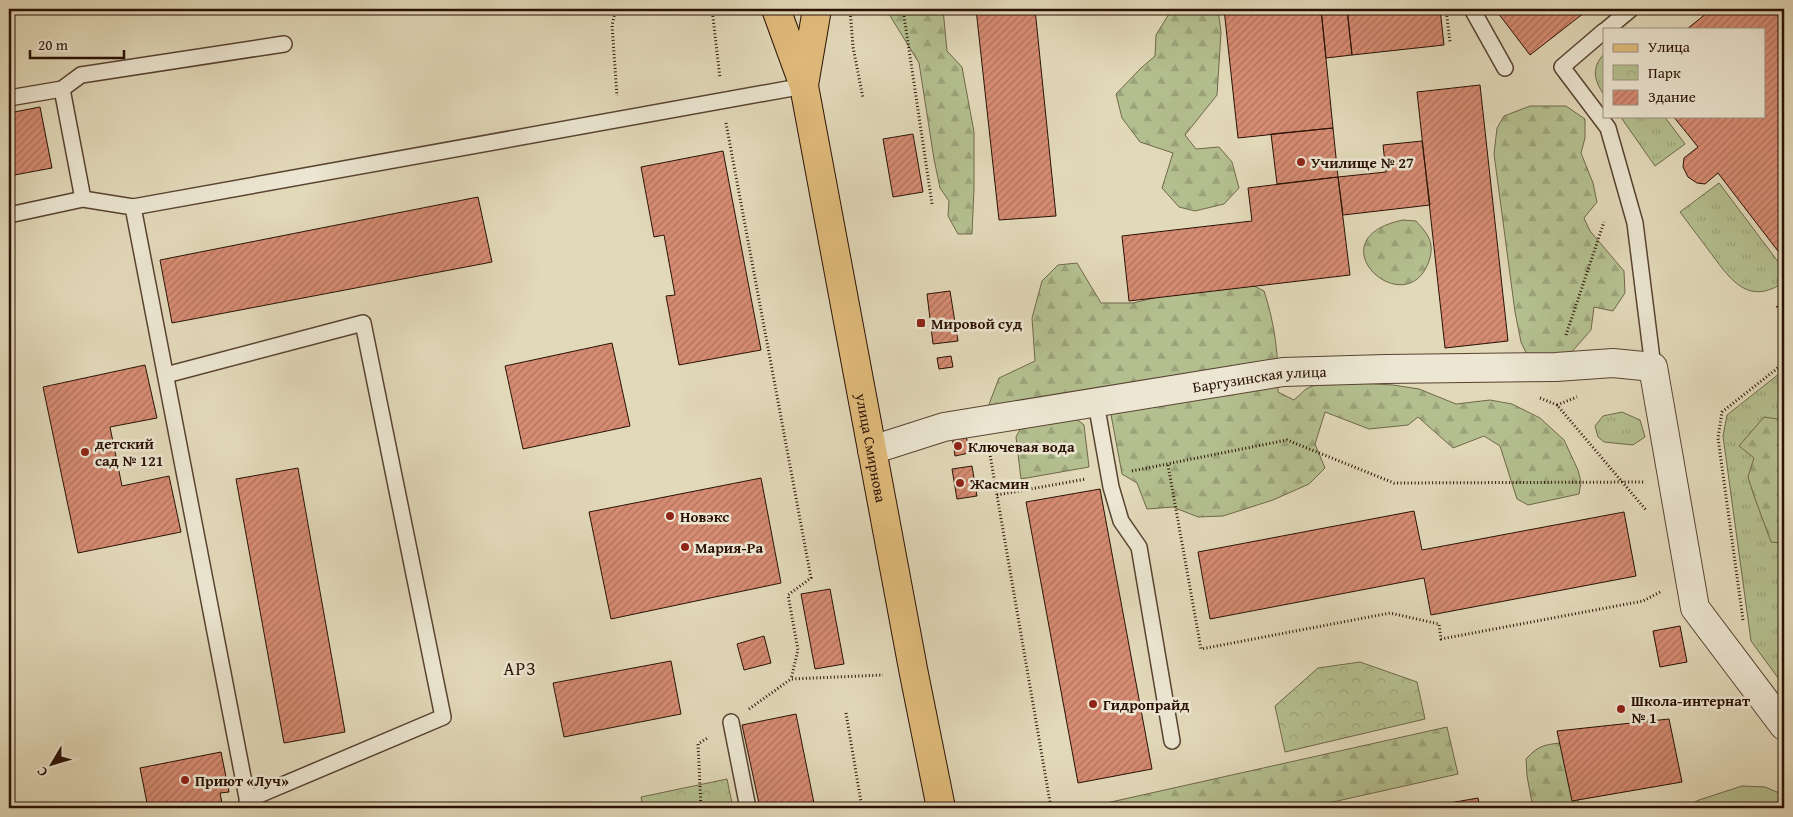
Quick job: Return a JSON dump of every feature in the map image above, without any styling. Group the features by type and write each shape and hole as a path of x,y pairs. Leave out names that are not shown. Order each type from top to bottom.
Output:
{"main road":[{"name":"улица Смирнова","path":"776,9 804,86 914,674 941,808"},
{"name":"улица Смирнова","path":"804,86 817,9"}],"street":[{"name":"Баргузинская улица","path":"872,450 944,427 1282,372 1556,367 1613,363 1653,368"},
{"path":"1653,368 1695,608 1784,726"}],"lane":[{"path":"1472,9 1505,68"},
{"path":"1608,28 1631,9"},
{"path":"1603,33 1562,67 1608,128 1635,223 1653,368"},
{"path":"9,98 62,89 81,75 284,44"},
{"path":"9,215 82,199 133,207 804,86"},
{"path":"62,89 82,199"},
{"path":"133,207 248,804 443,717 363,323 166,375"},
{"path":"1096,403 1109,475 1121,521 1139,547 1172,741"},
{"path":"730,722 748,808"}],"path":[{"path":"616,9 612,25 619,119"},
{"path":"712,9 722,101 811,578 788,595 798,650 791,679"},
{"path":"850,9 853,47 863,98"},
{"path":"903,9 932,204"},
{"path":"1446,9 1450,42"},
{"path":"1556,367 1604,222"},
{"path":"1777,306 1784,316"},
{"path":"1744,625 1718,438 1722,412 1784,363"},
{"path":"1538,398 1557,405 1646,511"},
{"path":"983,420 1051,808"},
{"path":"1142,469 1287,440 1394,483 1649,482"},
{"path":"1168,465 1200,649 1390,613 1439,624 1441,639 1643,602 1663,591 1665,584"},
{"path":"997,495 1109,475"},
{"path":"701,808 698,744 791,679 914,674"},
{"path":"846,713 862,808"}],"green space":[{"path":"883,9 943,9 947,51 962,67 974,132 972,234 958,234 948,216 949,201 940,188 919,63 889,14"},
{"path":"1172,9 1218,9 1221,32 1217,95 1185,135 1196,149 1219,147 1232,162 1239,188 1224,204 1195,211 1179,207 1162,188 1173,153 1140,142 1122,118 1116,94 1155,56 1156,35"},
{"path":"1603,55 1603,93 1595,74"},
{"path":"1530,106 1566,106 1585,119 1585,138 1581,153 1593,183 1597,202 1584,218 1590,231 1624,271 1625,293 1613,311 1594,307 1591,330 1569,355 1529,359 1521,342 1515,312 1494,154 1497,128 1504,116"},
{"path":"1621,118 1666,118 1685,144 1655,166"},
{"path":"1719,183 1779,263 1784,260 1784,282 1760,292 1750,291 1741,286 1725,272 1680,212"},
{"path":"1403,220 1416,221 1424,230 1431,244 1431,255 1418,279 1402,285 1386,282 1373,272 1365,258 1365,244 1377,230"},
{"path":"1077,263 1101,303 1133,303 1179,292 1250,284 1264,291 1276,341 1278,392 1294,400 1306,389 1324,381 1393,385 1419,389 1456,404 1490,400 1512,404 1540,418 1564,440 1578,470 1581,482 1579,494 1528,505 1517,499 1500,446 1484,436 1453,448 1418,417 1408,425 1369,429 1325,412 1315,444 1325,468 1309,484 1273,500 1223,516 1198,517 1173,507 1147,509 1137,483 1122,474 1107,393 988,407 999,378 1035,361 1032,318 1042,281 1058,265"},
{"path":"1784,370 1784,686 1751,641 1723,436 1727,415"},
{"path":"1622,412 1640,420 1645,437 1633,445 1604,442 1598,437 1595,426 1603,416"},
{"path":"1070,414 1084,425 1089,467 1021,479 1016,437 1024,422"},
{"path":"1764,417 1784,420 1784,486 1782,496 1784,528 1780,543 1771,542 1748,477 1754,458 1739,446"},
{"path":"1360,662 1417,682 1425,719 1285,752 1275,706 1318,668"},
{"path":"1447,727 1458,774 1306,808 1084,808"},
{"path":"1560,743 1573,789 1581,808 1533,808 1526,759 1541,747"},
{"path":"727,779 733,808 643,808 641,797"},
{"path":"1742,786 1765,787 1784,795 1784,808 1682,808 1699,800"}],"building":[{"path":"976,9 1035,9 1056,216 999,220"},
{"path":"1224,9 1321,9 1333,128 1238,138"},
{"path":"1321,9 1347,9 1352,55 1326,58"},
{"path":"1347,9 1440,9 1444,45 1352,55"},
{"path":"1495,9 1589,9 1530,55"},
{"path":"1712,9 1784,9 1784,252 1781,255 1718,173 1705,184 1697,183 1688,177 1683,167 1684,158 1698,147 1675,118 1766,118 1766,28 1688,28"},
{"path":"1480,85 1508,341 1445,348 1417,92"},
{"path":"40,107 52,168 9,176 9,113"},
{"path":"1333,128 1338,177 1277,184 1271,134"},
{"path":"913,134 923,192 893,197 883,139"},
{"path":"1422,141 1430,205 1343,215 1338,177 1386,172 1383,145"},
{"path":"723,151 761,350 679,365 666,296 675,295 664,235 654,237 641,167"},
{"path":"1338,177 1350,275 1129,301 1122,236 1252,221 1248,188"},
{"path":"478,197 492,262 172,323 160,260"},
{"path":"950,291 958,341 933,344 927,294"},
{"path":"612,343 630,426 523,449 505,366"},
{"path":"951,356 953,367 939,369 937,358"},
{"name":"детский сад № 121","path":"145,365 157,418 110,427 122,486 169,476 181,532 78,553 43,387"},
{"path":"966,434 969,453 955,456 952,436"},
{"path":"972,466 977,496 957,499 952,469"},
{"path":"298,468 345,732 284,743 236,479"},
{"name":"Мария-Ра","path":"761,478 781,583 611,619 589,512"},
{"path":"1100,489 1152,769 1078,783 1026,502"},
{"path":"1414,511 1422,550 1624,512 1636,576 1431,615 1424,578 1210,619 1198,552"},
{"path":"830,589 844,664 815,669 801,594"},
{"path":"1680,626 1687,662 1660,667 1653,631"},
{"path":"764,636 771,663 744,670 737,644"},
{"path":"671,661 681,714 564,737 553,683"},
{"path":"796,714 815,808 760,808 742,725"},
{"path":"1669,719 1682,782 1572,801 1557,731"},
{"name":"Приют «Луч»","path":"221,752 229,792 220,793 223,808 148,808 140,768"},
{"path":"1478,798 1480,808 1421,808"}],"place":[{"name":"Училище № 27","path":"1301,162"},
{"name":"Мировой суд","path":"921,323"},
{"name":"Ключевая вода","path":"958,446"},
{"name":"детский сад № 121","path":"85,452"},
{"name":"Жасмин","path":"960,483"},
{"name":"Новэкс","path":"670,516"},
{"name":"Мария-Ра","path":"685,547"},
{"name":"Гидропрайд","path":"1093,704"},
{"name":"Школа-интернат № 1","path":"1621,709"},
{"name":"Приют «Луч»","path":"185,780"}],"district":[{"name":"АРЗ","path":"520,668"}]}
